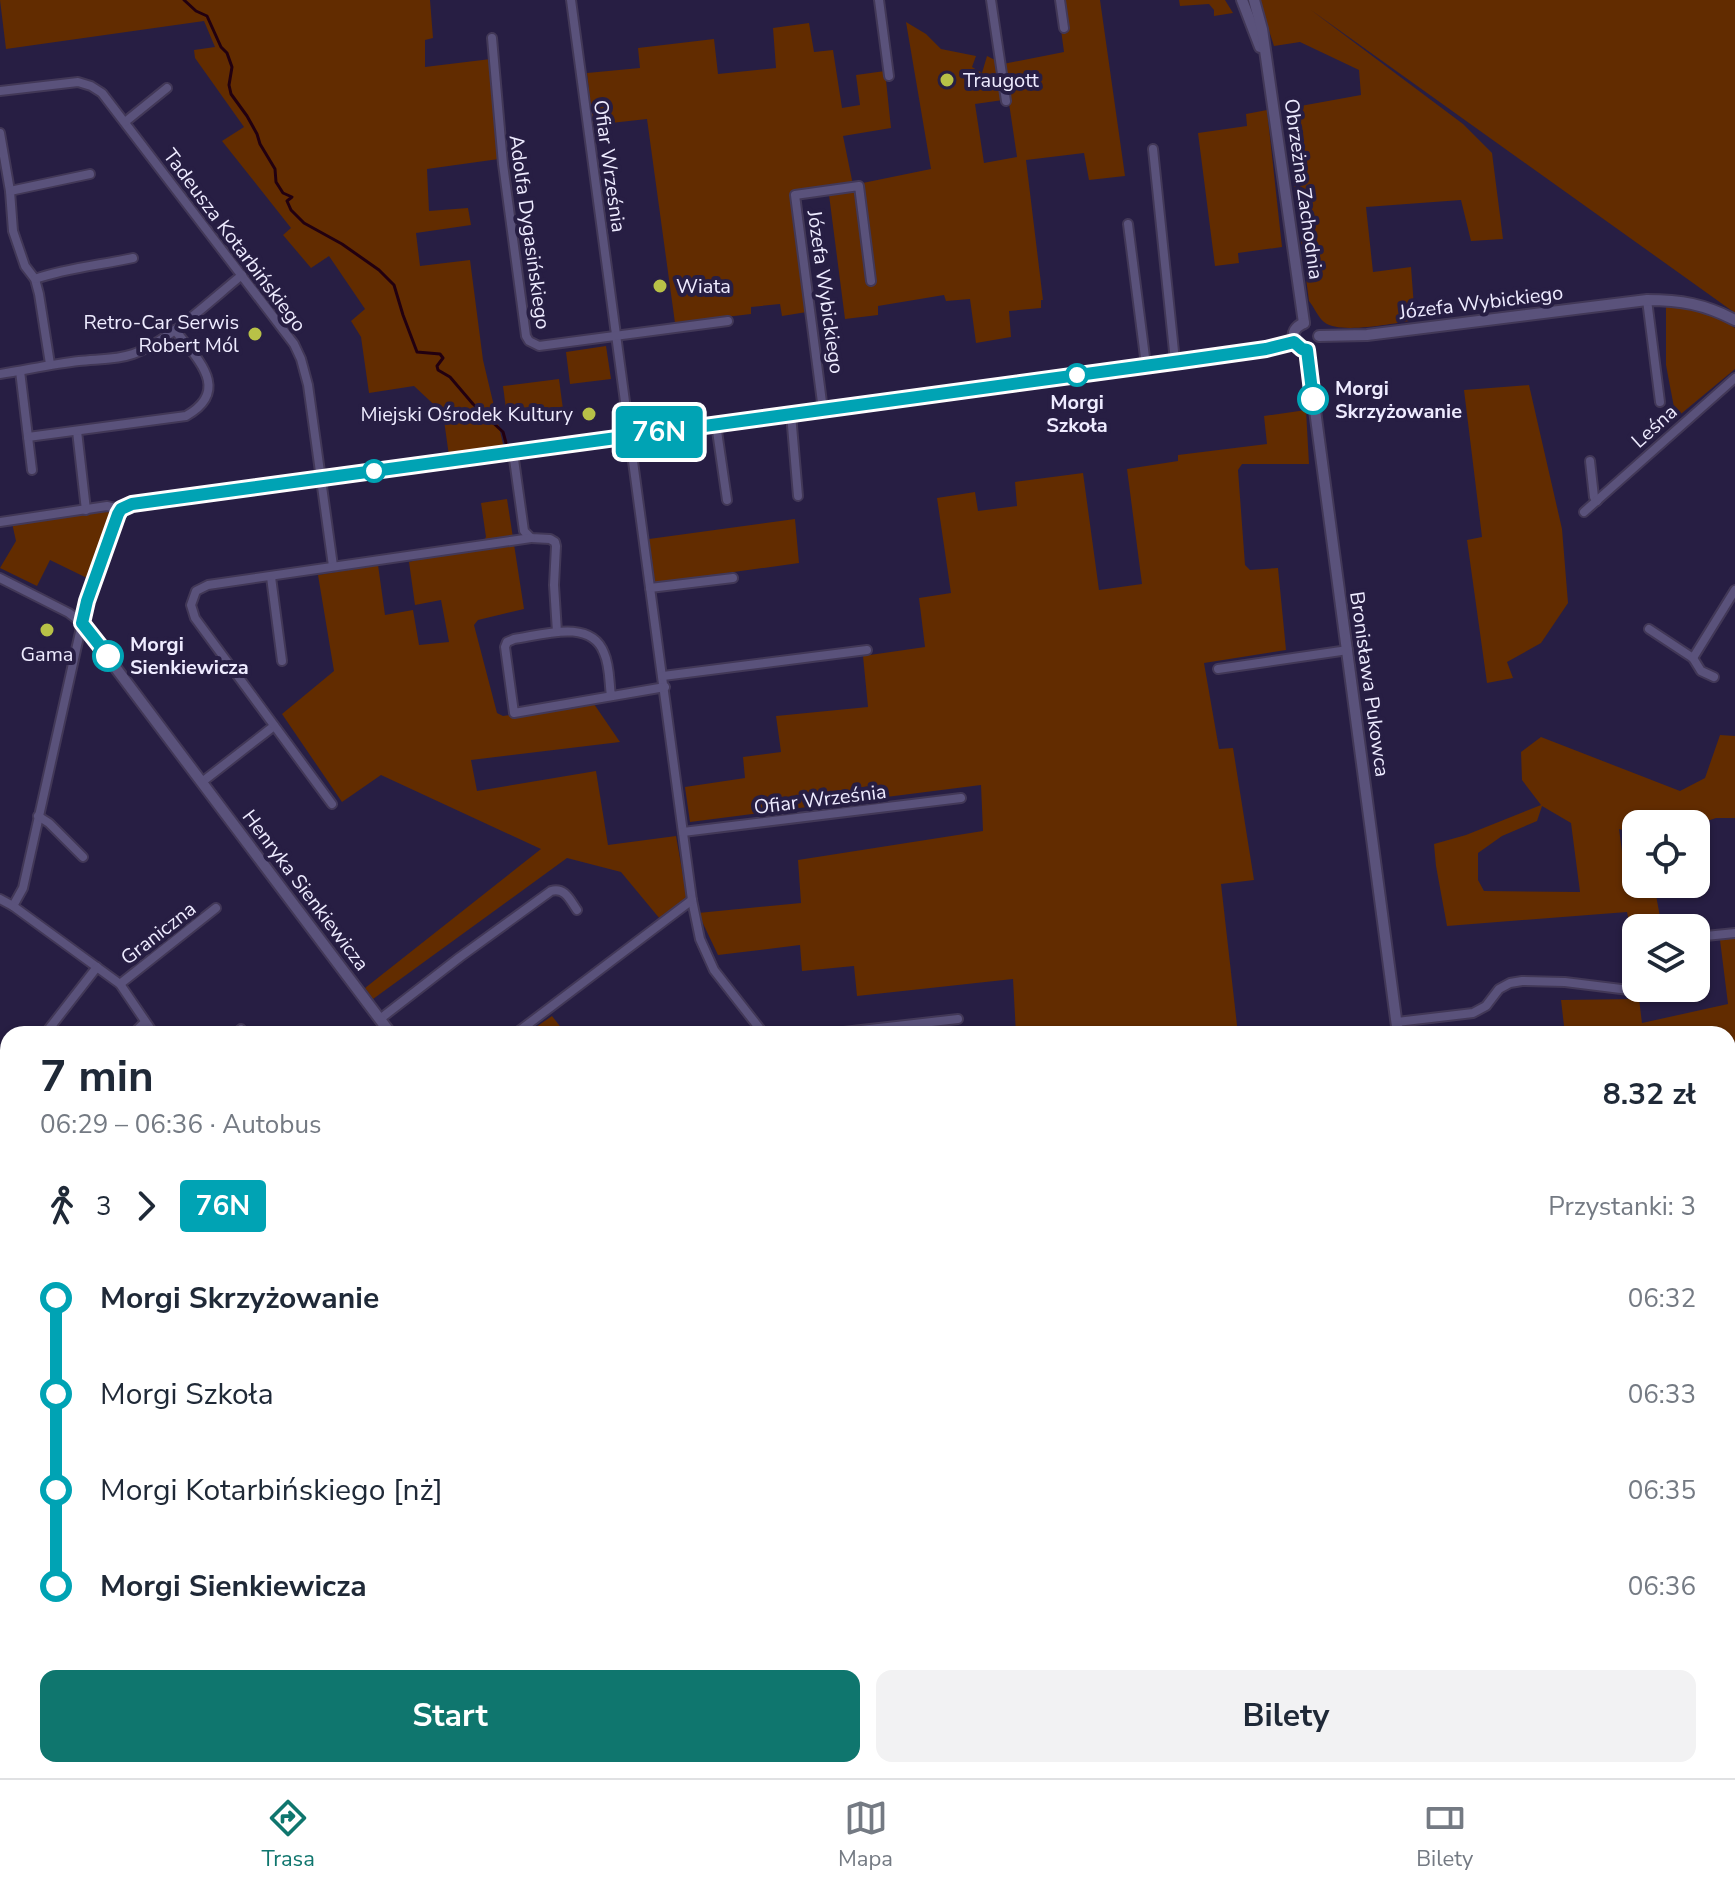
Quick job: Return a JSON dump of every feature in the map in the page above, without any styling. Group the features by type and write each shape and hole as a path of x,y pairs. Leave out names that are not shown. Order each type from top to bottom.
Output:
{"street":[{"name":"Ofiar Września","path":"571,0 692,900 700,939 714,970 758,1026"},
{"path":"879,0 889,76"},
{"path":"991,0 1006,101"},
{"path":"1060,0 1064,28"},
{"name":"Obrzeżna Zachodnia","path":"1242,0 1266,60"},
{"name":"Obrzeżna Zachodnia","path":"1254,0 1262,29 1304,323"},
{"name":"Adolfa Dygasińskiego","path":"492,38 503,164 526,336 539,346 616,336"},
{"name":"Tadeusza Kotarbińskiego","path":"0,91 69,82 84,83 102,93 294,344 308,385 333,566"},
{"path":"125,122 167,88"},
{"path":"0,133 13,231 25,266 35,279 50,364"},
{"path":"1153,149 1175,361"},
{"path":"10,191 90,174"},
{"name":"Józefa Wybickiego","path":"823,410 795,195 859,186 871,281"},
{"path":"1128,224 1146,365"},
{"path":"35,279 54,272 133,258"},
{"path":"0,374 137,353 175,330 242,275"},
{"path":"1647,300 1660,402"},
{"name":"Józefa Wybickiego","path":"1319,336 1367,335 1647,300 1696,304 1735,320"},
{"path":"616,336 728,321"},
{"path":"1304,323 1315,326 1319,336 1316,345 1307,350 1294,342 1292,336 1298,325 1304,323"},
{"path":"28,437 186,416 202,404 209,386 208,377 175,330"},
{"path":"0,522 107,506 121,509 132,504 1266,349 1294,342"},
{"name":"Bronisława Pukowca","path":"1307,350 1398,1026"},
{"path":"20,371 32,470"},
{"name":"Leśna","path":"1584,512 1735,378"},
{"path":"791,414 798,496"},
{"path":"716,424 727,500"},
{"path":"77,431 86,510"},
{"path":"513,452 524,531 531,538"},
{"path":"1590,461 1597,501"},
{"path":"13,906 23,888 87,601 121,509"},
{"path":"332,804 195,618 191,605 196,591 208,585 333,566 531,538 550,539 555,542 557,632"},
{"path":"271,577 282,661"},
{"path":"0,578 69,613 82,623"},
{"path":"650,588 733,578"},
{"path":"1693,658 1735,590"},
{"name":"Henryka Sienkiewicza","path":"82,623 385,1026"},
{"path":"1649,629 1693,658 1701,671 1714,677"},
{"path":"611,696 604,651 597,639 569,631 507,642 505,647 514,713 665,687"},
{"path":"663,676 867,650"},
{"path":"1218,669 1348,650"},
{"path":"202,782 274,726"},
{"name":"Ofiar Września","path":"683,832 961,798"},
{"path":"38,816 83,857"},
{"path":"380,1019 551,891 563,891 577,910"},
{"name":"Graniczna","path":"0,899 120,984 148,1026"},
{"path":"526,1026 692,900"},
{"name":"Graniczna","path":"120,984 216,908"},
{"path":"1710,936 1735,933"},
{"name":"Graniczna","path":"51,1026 97,967"},
{"name":"Bronisława Pukowca","path":"1408,1026 1473,1013 1486,1006 1499,989 1510,983 1565,982 1622,989"},
{"path":"896,1026 958,1019"},
{"path":"141,1026 145,1022"}],"shaded area":[{"path":"0,0 430,0 433,38 425,40 425,67 499,58 506,158 427,169 429,211 468,208 471,225 416,233 420,266 470,260 483,360 504,448 449,456 443,413 414,386 369,393 361,337 351,321 365,309 329,256 311,268 283,235 291,228 222,141 244,127 195,58 194,50 215,47 204,21 6,49"},
{"path":"1057,0 1100,0 1125,176 1089,180 1084,153 1026,160 1043,300 1041,308 1009,311 1011,337 976,343 970,299 946,301 944,295 878,306 878,315 845,319 828,187 790,193 807,312 782,316 780,304 751,307 751,314 675,323 647,119 593,125 587,73 640,68 638,48 714,39 718,74 776,68 773,28 809,23 814,52 833,50 842,108 860,105 856,75 885,71 891,128 843,136 853,185 931,169 906,22 926,34 941,49 976,56 972,67 982,73 987,56 1003,64 1064,52","holes":["1003,100 1009,103 1017,157 984,163 975,104"]},
{"path":"1179,0 1225,0 1233,13 1214,16 1209,4 1180,6"},
{"path":"1259,0 1735,0 1735,313 1311,10 1463,124 1492,153 1503,239 1471,241 1461,200 1366,207 1373,272 1411,267 1415,320 1354,328 1331,326 1324,322 1309,301 1284,109 1361,95 1359,70 1300,42 1274,46"},
{"path":"1267,110 1282,247 1238,253 1239,263 1215,266 1198,133 1247,126 1246,114"},
{"path":"1666,304 1702,312 1735,328 1735,369 1676,418 1666,365"},
{"path":"606,346 611,379 570,384 566,352"},
{"path":"559,379 564,417 508,424 503,386"},
{"path":"1529,385 1562,529 1568,603 1541,643 1507,662 1513,678 1487,683 1467,540 1482,537 1464,390"},
{"path":"1306,410 1309,464 1242,464 1238,470 1245,565 1250,570 1278,568 1286,650 1204,663 1219,749 1233,748 1254,880 1221,884 1237,1026 1016,1026 1013,979 857,996 854,966 802,971 800,945 718,955 698,913 801,903 798,860 983,831 981,785 690,822 685,787 745,778 743,757 781,752 776,716 868,707 863,656 925,647 919,598 951,593 937,498 975,492 978,511 1017,506 1015,482 1083,473 1099,590 1142,584 1127,469 1178,461 1178,455 1267,444 1264,416"},
{"path":"507,499 524,609 478,620 474,625 497,713 503,716 594,704 620,742 471,760 477,791 596,771 608,845 676,836 687,898 660,919 621,872 567,858 373,999 365,988 541,849 381,775 342,802 282,714 334,671 318,575 378,565 385,615 413,610 419,645 449,642 441,600 415,605 409,562 482,543 486,537 481,503"},
{"path":"109,509 114,514 89,579 50,560 37,586 0,568 16,541 12,523"},
{"path":"795,519 799,563 655,583 649,539"},
{"path":"1720,735 1735,736 1735,818 1710,820 1710,810 1622,810 1622,830 1619,829 1622,898 1657,898 1659,914 1627,912 1447,926 1434,844 1466,835 1541,805 1522,780 1521,752 1541,737 1680,791 1705,778","holes":["1542,806 1571,823 1580,892 1484,891 1478,880 1478,853 1502,836 1537,821"]},
{"path":"1735,937 1735,1026 1564,1026 1561,1000 1639,1002 1642,1023 1728,1004 1720,940"},
{"path":"552,1016 560,1026 538,1026"}],"waterway":[{"path":"184,0 207,16 221,47 227,53 232,67 231,94 247,116 275,169 276,182 283,193 292,197 287,201 291,210 304,223 379,270 394,285 417,352 440,354 443,358 437,366 438,370 450,377 503,432 506,443"}],"bus line":[{"name":"76N","path":"108,656 82,623 112,528 121,509 132,504 1181,361 1294,342 1307,350 1313,399"}],"place":[{"name":"Traugott","path":"947,80"},
{"name":"Wiata","path":"660,286"},
{"name":"Retro-Car Serwis Robert Mól","path":"255,334"},
{"name":"Morgi Szkoła","path":"1077,375"},
{"name":"Morgi Skrzyżowanie","path":"1313,399"},
{"name":"Miejski Ośrodek Kultury","path":"589,414"},
{"name":"Gama","path":"47,630"},
{"name":"Morgi Sienkiewicza","path":"108,656"}]}
